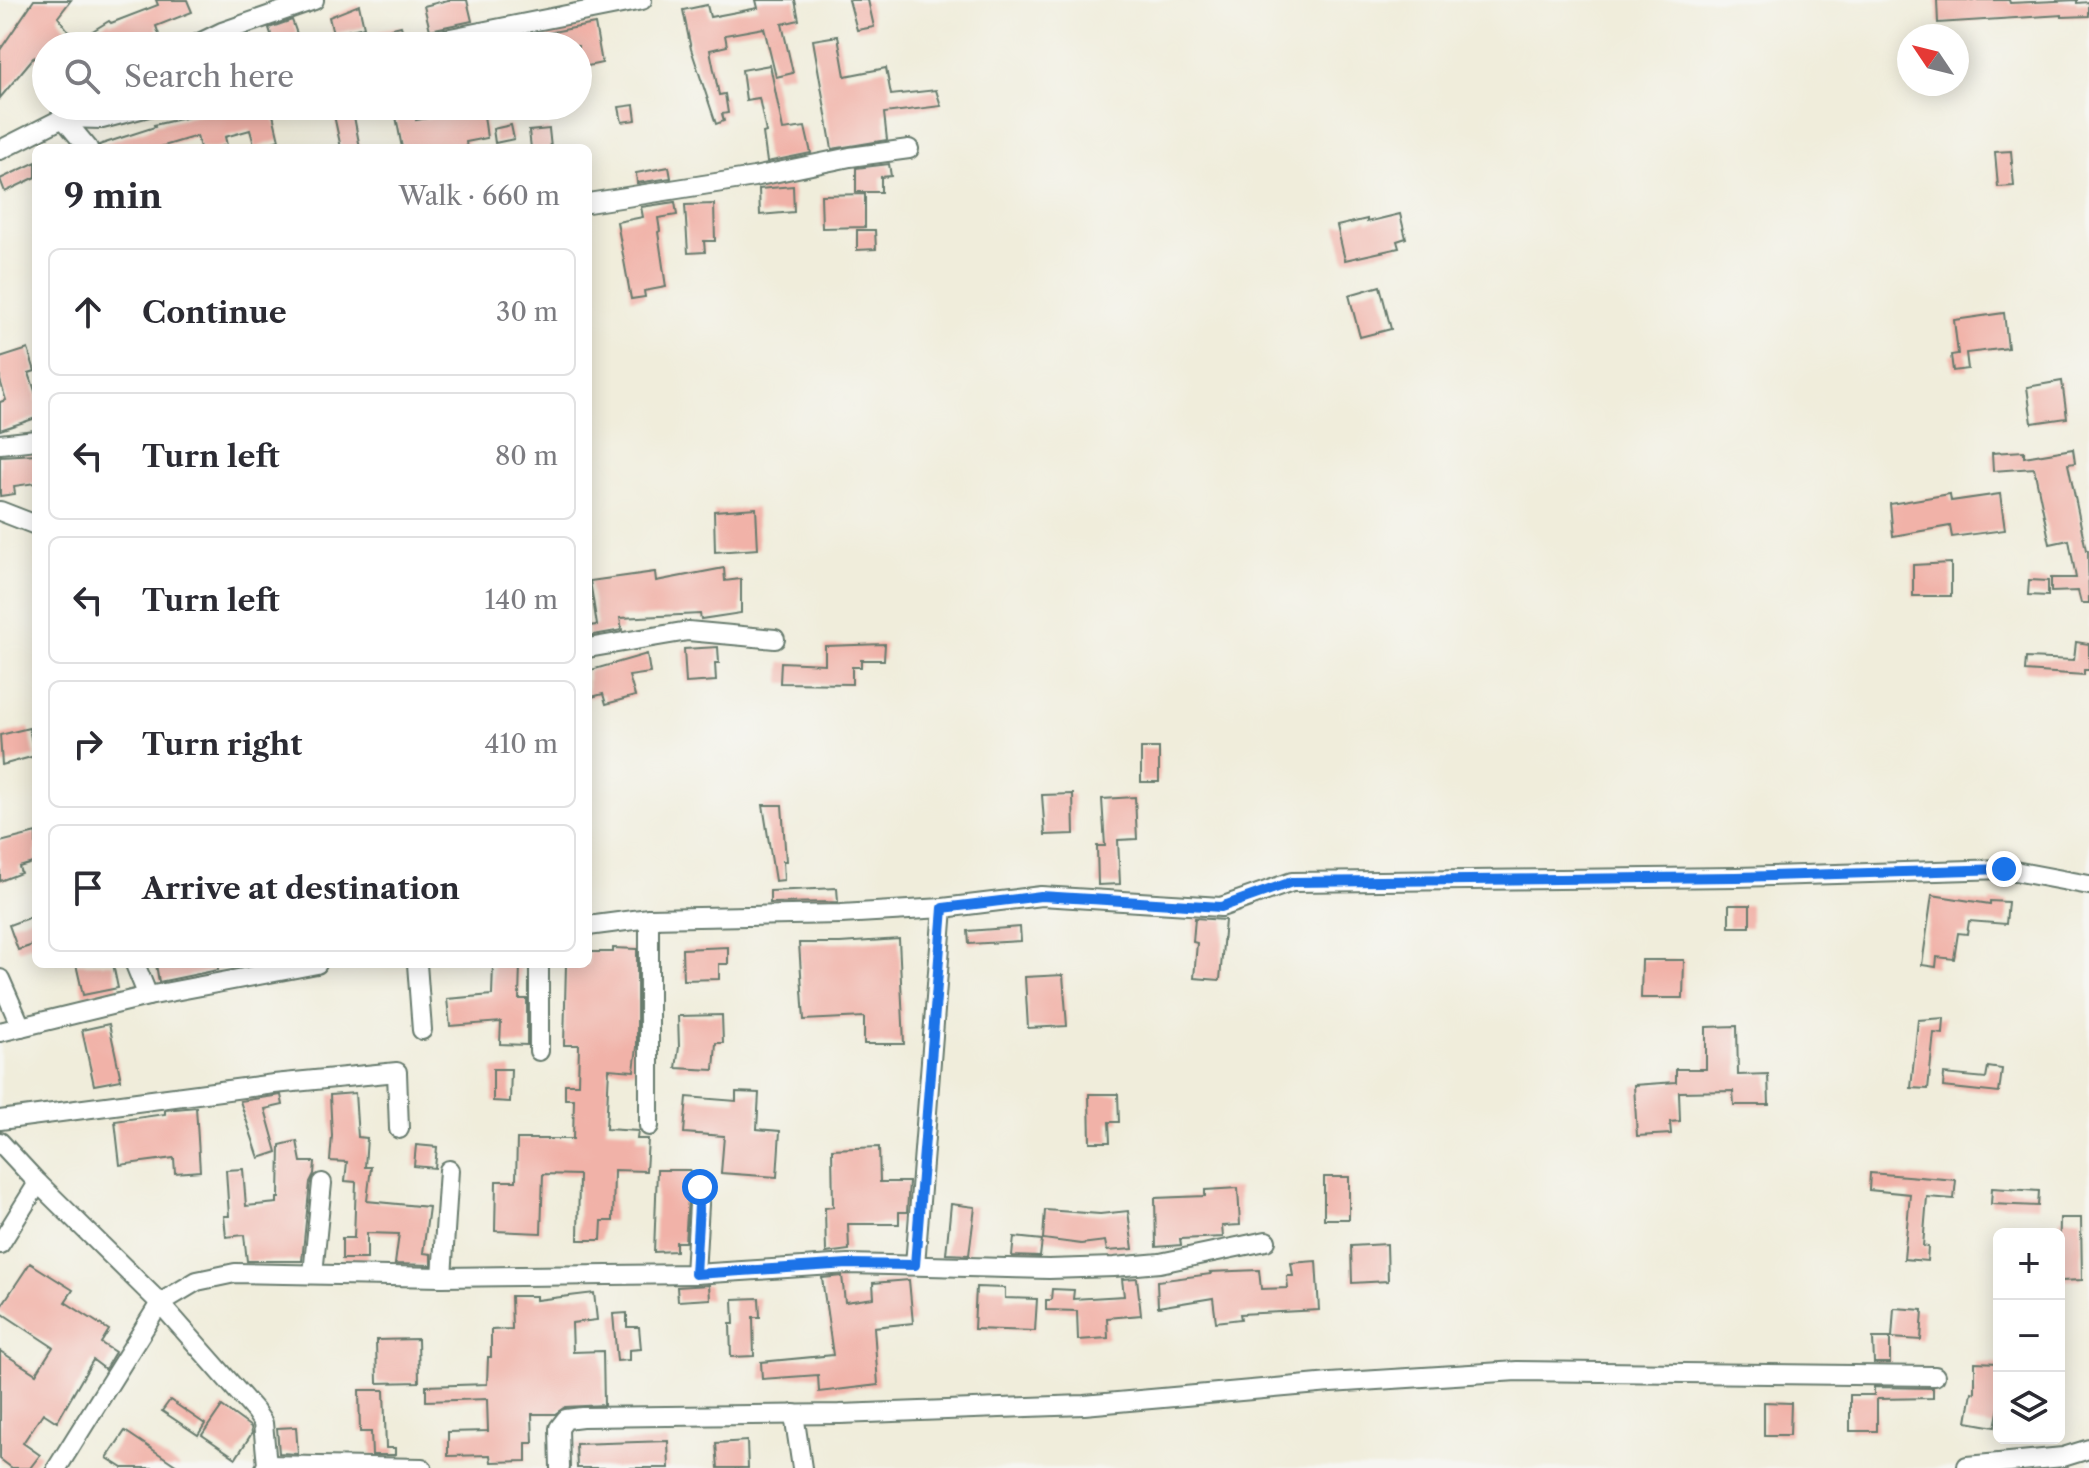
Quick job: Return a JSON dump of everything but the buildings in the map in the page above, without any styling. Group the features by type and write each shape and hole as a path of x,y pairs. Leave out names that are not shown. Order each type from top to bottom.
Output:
{"street":[{"path":"222,32 314,0"},
{"path":"481,32 642,0"},
{"path":"0,150 59,120"},
{"path":"65,120 85,144"},
{"path":"592,202 909,149"},
{"path":"0,444 32,440"},
{"path":"0,511 32,523"},
{"path":"592,647 688,631 775,639"},
{"path":"592,925 649,918 841,914 943,908 1041,896 1221,907 1292,882 1737,877 2004,869 2089,885"},
{"path":"915,1265 943,908"},
{"path":"649,918 649,1126"},
{"path":"137,968 148,996"},
{"path":"0,1032 279,968"},
{"path":"417,968 422,1030"},
{"path":"539,968 539,1051"},
{"path":"0,979 21,1027"},
{"path":"0,1120 274,1084 397,1072 399,1129"},
{"path":"0,1142 160,1303 255,1411 263,1423 266,1466 422,1468"},
{"path":"442,1277 449,1170"},
{"path":"0,1244 38,1183"},
{"path":"313,1274 322,1183"},
{"path":"695,1274 700,1187"},
{"path":"57,1468 160,1303 197,1281 235,1273 442,1277 695,1274 848,1264 1049,1269 1114,1267 1160,1263 1266,1241"},
{"path":"560,1468 559,1428 566,1419 1084,1405 1330,1383 1517,1371 1935,1376"},
{"path":"794,1414 802,1468"},
{"path":"1967,1466 2063,1457 2089,1449"}],"route":[{"path":"700,1187 695,1274 848,1264 915,1265 943,908 1041,896 1221,907 1292,882 1737,877 2004,869"}]}
